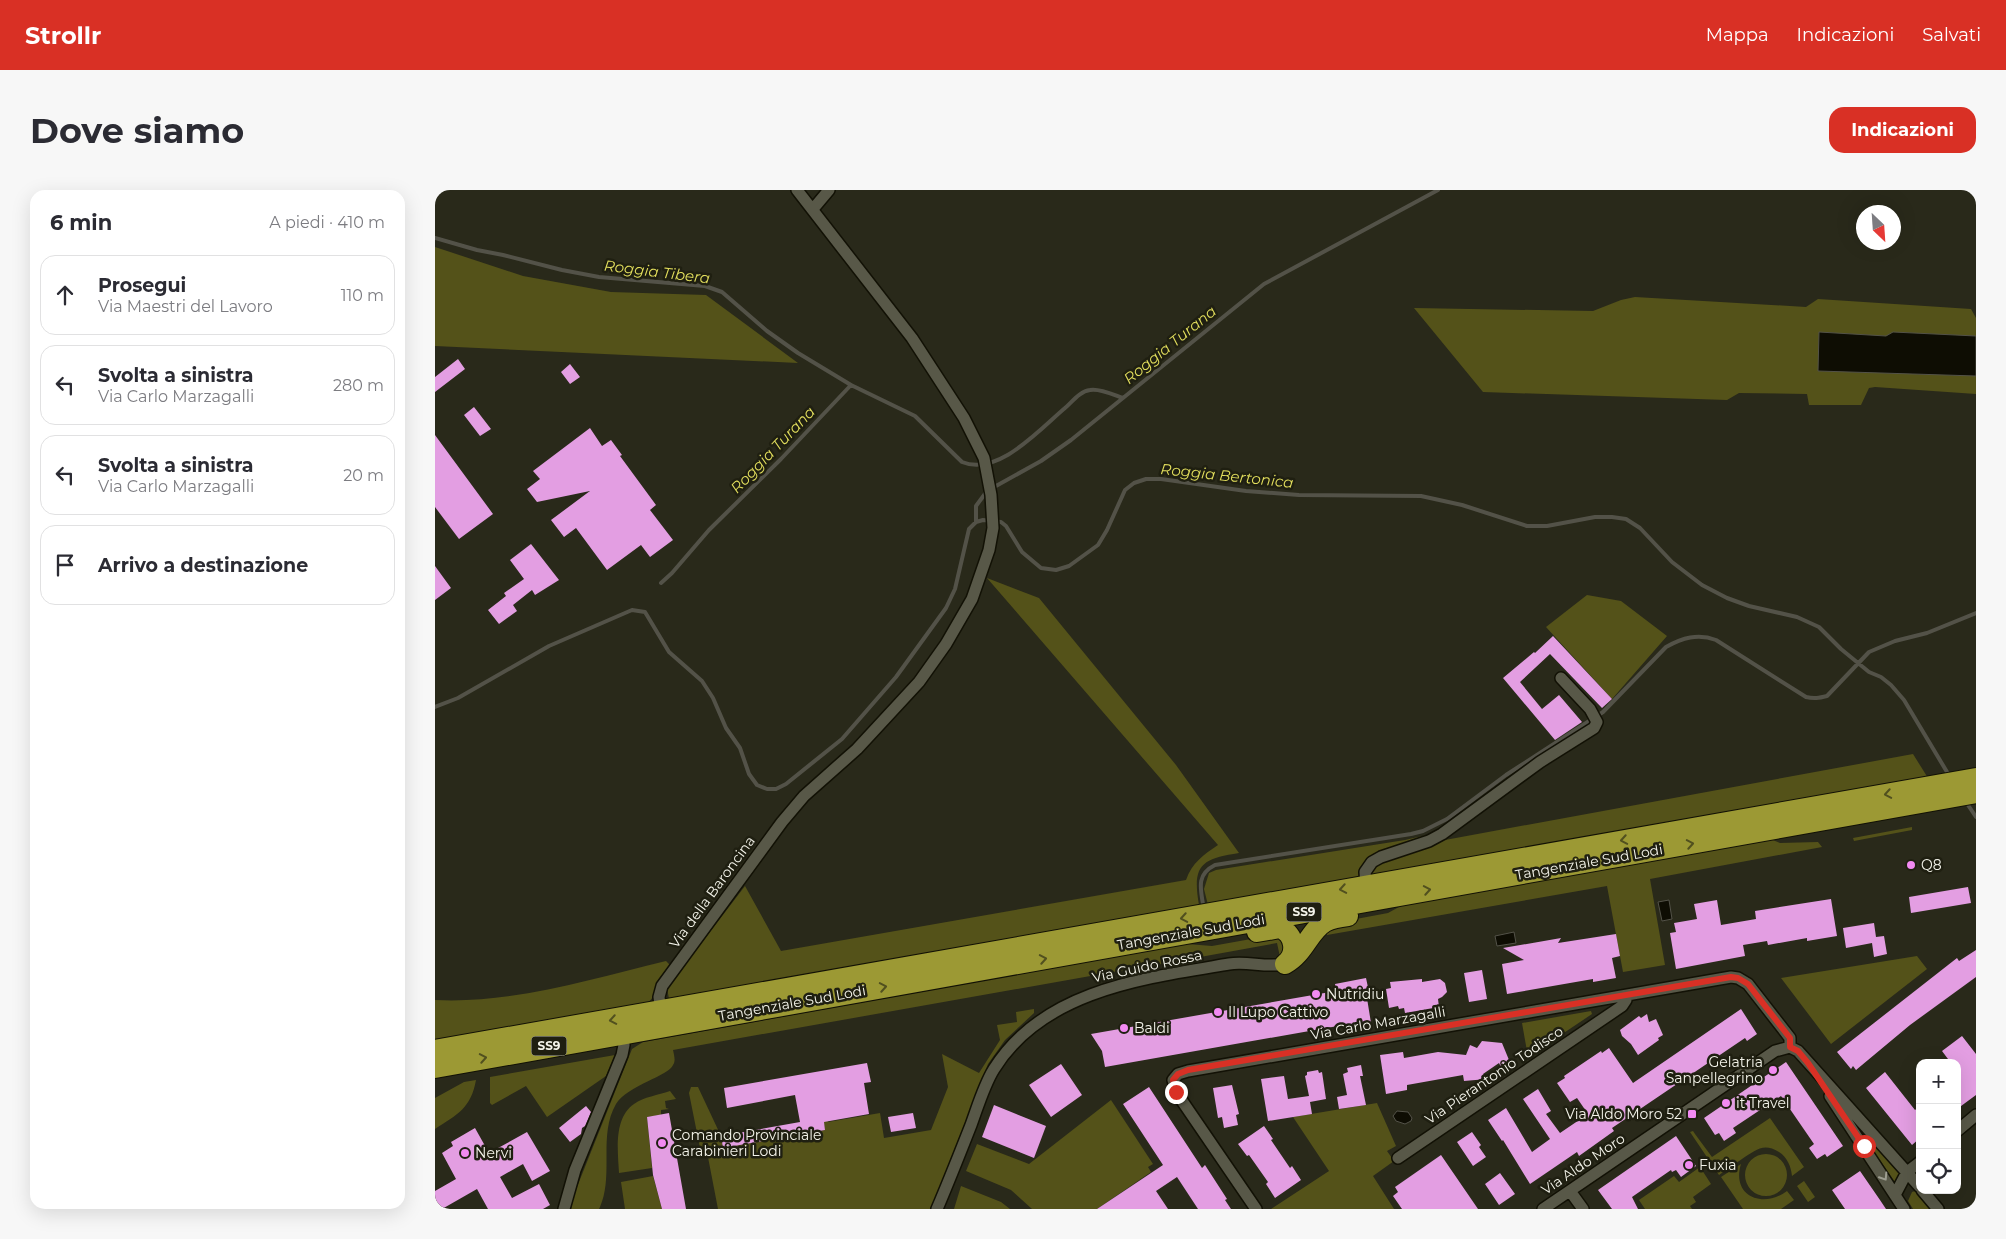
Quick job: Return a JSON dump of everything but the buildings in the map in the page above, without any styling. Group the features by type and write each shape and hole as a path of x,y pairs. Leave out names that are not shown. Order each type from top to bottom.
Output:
{"highway":[{"name":"Tangenziale Sud Lodi","path":"435,1068 1401,895 1975,784"},
{"name":"Tangenziale Sud Lodi","path":"435,1050 661,1012 1366,886 1941,792"},
{"path":"1285,964 1297,956 1324,922 1335,918 1379,910 1401,895"},
{"path":"1189,933 1219,938 1280,928 1288,934 1294,947 1291,959 1285,964"}],"street":[{"name":"Via della Baroncina","path":"661,1012 659,997 666,981 783,822 804,796 879,727 919,682 946,644 972,599 984,564 993,528 994,515 988,476 983,458 964,418 912,338 797,190"},
{"path":"813,209 829,190"},
{"path":"1366,886 1365,872 1372,862 1381,857 1429,841 1442,834 1540,762 1594,728 1595,718 1561,678"},
{"name":"Via Guido Rossa","path":"937,1209 993,1070 1014,1043 1044,1018 1089,994 1115,986 1231,964 1268,966 1285,964"},
{"name":"Via Carlo Marzagalli","path":"1256,1209 1176,1092 1173,1080 1178,1074 1188,1070 1731,977 1743,980 1753,989 1790,1038 1790,1047"},
{"name":"Via Pierantonio Todisco","path":"1399,1158 1622,1006 1626,996"},
{"path":"564,1209 575,1170 622,1055 624,1045 623,1034"},
{"path":"1790,1047 1798,1051 1916,1182"},
{"name":"Via Aldo Moro","path":"1543,1209 1775,1051 1790,1047"},
{"path":"1808,1063 1904,1209"},
{"path":"1961,1128 1976,1115"},
{"path":"1895,1195 1907,1172 1916,1165"},
{"name":"Via Guido Rossa","path":"944,1209 945,1190"},
{"path":"1570,1191 1583,1209"},
{"path":"1925,1194 1938,1209"}],"shaded area":[{"path":"435,247 523,276 611,292 706,295 798,363 435,346"},
{"path":"1635,297 1806,307 1818,299 1971,309 1976,318 1976,394 1875,387 1869,388 1861,405 1809,405 1807,394 1739,393 1727,400 1483,392 1414,308 1593,311 1621,300"},
{"path":"1819,332 1886,336 1893,332 1976,336 1976,376 1818,371"},
{"path":"987,578 1039,598 1176,765 1239,853 1216,858 1202,866 1197,881 1199,905 669,999 667,988 745,886 781,951 1186,880 1191,869 1199,860 1218,845"},
{"path":"1587,595 1621,601 1667,636 1612,699 1546,627"},
{"path":"1913,754 1928,778 1208,905 1204,889 1209,873 1216,870 1405,840 1431,834 1443,837 1445,840"},
{"path":"1912,827 1912,830 1854,841 1853,838"},
{"path":"1768,838 1780,843 1818,842 1822,847 1650,879 1665,965 1623,972 1607,886 1327,935 1327,930 1340,922 1388,913 1408,902"},
{"path":"1669,900 1672,919 1662,921 1658,902"},
{"path":"1514,932 1516,943 1497,946 1495,936"},
{"path":"1273,935 1287,944 1280,957 1277,943 1156,965 1158,975 1145,978 1141,967 673,1050 675,1058 670,1069 629,1091 616,1104 608,1129 606,1182 599,1209 571,1209 573,1197 632,1049 643,1042 1187,944 1212,946"},
{"path":"1917,956 1927,969 1831,1044 1781,978"},
{"path":"666,961 671,966 656,986 653,997 648,1003 435,1041 435,1000 464,1000 523,994 552,989"},
{"path":"1034,1009 1034,1013 1005,1040 988,1064 931,1209 718,1209 707,1152 701,1153 689,1093 691,1087 698,1087 721,1136 723,1148 825,1130 823,1118 827,1118 828,1122 880,1113 884,1138 931,1130 948,1087 942,1054 979,1073 1000,1040 997,1025 1017,1022 1016,1012"},
{"path":"1591,1011 1592,1014 1528,1057 1522,1023"},
{"path":"615,1055 606,1076 547,1117 526,1086 492,1105 490,1103 490,1077"},
{"path":"476,1080 474,1090 467,1104 457,1114 435,1129 435,1098 464,1082"},
{"path":"670,1091 676,1099 665,1101 666,1108 669,1109 661,1110 661,1115 647,1117 652,1168 619,1173 618,1136 627,1110 634,1104 651,1096"},
{"path":"1111,1100 1153,1164 1148,1167 1151,1172 1097,1209 1032,1209 1011,1190 966,1171 977,1144 1029,1164"},
{"path":"1377,1103 1396,1146 1387,1151 1394,1161 1373,1176 1394,1209 1271,1209 1329,1171 1293,1117"},
{"path":"1397,1111 1408,1112 1412,1118 1411,1121 1405,1124 1396,1121 1393,1116"},
{"path":"1770,1118 1804,1167 1792,1176 1790,1165 1784,1156 1768,1148 1755,1151 1719,1175 1690,1132 1693,1131 1712,1157"},
{"path":"1860,1128 1901,1176 1897,1185 1859,1130"},
{"path":"1770,1154 1778,1157 1784,1163 1787,1175 1784,1187 1778,1193 1762,1196 1754,1193 1748,1187 1745,1171 1748,1163 1754,1157"},
{"path":"1741,1164 1739,1175 1741,1184 1751,1196 1759,1199 1768,1199 1787,1191 1794,1200 1781,1209 1743,1209 1721,1177"},
{"path":"1700,1167 1711,1184 1693,1197 1696,1202 1690,1206 1692,1209 1645,1209 1639,1200 1674,1176 1679,1182"},
{"path":"653,1176 662,1209 625,1209 621,1182"},
{"path":"1804,1181 1815,1197 1808,1202 1797,1186"},
{"path":"961,1186 1001,1202 1010,1209 954,1209"},
{"path":"1915,1191 1930,1209 1913,1209 1908,1201 1912,1192"}],"waterway":[{"name":"Roggia Turana","path":"661,583 709,530 781,459 851,385 915,416 962,462 976,465 990,463 1018,448 1083,392 1098,390 1123,398 1264,284 1438,190"},
{"name":"Roggia Tibera","path":"435,238 477,250 599,277 705,286 722,292 767,331 798,353 851,385"},
{"path":"976,522 976,506 987,491 1041,461 1071,440 1123,398"},
{"name":"Roggia Bertonica","path":"435,707 458,698 549,646 632,610 645,612 669,652 702,681 713,698 726,728 740,748 749,774 757,785 767,789 776,789 786,784 842,739 896,677 946,608 955,589 969,529 976,522 983,520 1001,522 1006,526 1022,552 1041,568 1056,570 1069,566 1098,545 1125,490 1134,483 1146,479 1161,479 1246,491 1299,495 1421,496 1462,505 1527,526 1547,526 1595,517 1626,519 1640,528 1672,562 1702,585 1727,598 1749,606 1797,617 1819,627 1841,649 1869,672 1881,677 1891,685 1904,700 1950,777"},
{"path":"1203,904 1201,882 1205,872 1215,865 1411,834 1423,831 1447,819 1506,775 1603,712 1666,647 1678,641 1690,637 1716,640 1806,697 1817,698 1827,696 1869,652 1895,641 1927,633 1976,613"},
{"name":"Roggia Bertonica","path":"1966,802 1976,817"}],"place":[{"name":"Q8","path":"1911,865"},
{"name":"Nutridiu","path":"1316,994"},
{"name":"Il Lupo Cattivo","path":"1218,1012"},
{"name":"Baldi","path":"1124,1028"},
{"name":"Gelatria Sanpellegrino","path":"1773,1070"},
{"name":"it Travel","path":"1726,1103"},
{"name":"Via Aldo Moro 52","path":"1692,1114"},
{"name":"Comando Provinciale Carabinieri Lodi","path":"662,1143"},
{"name":"Nervi","path":"465,1153"},
{"name":"Fuxia","path":"1689,1165"}],"route":[{"path":"1176,1092 1173,1087 1173,1080 1178,1074 1188,1070 1731,977 1743,980 1753,989 1790,1038 1790,1047 1798,1051 1808,1063 1864,1146"}]}
